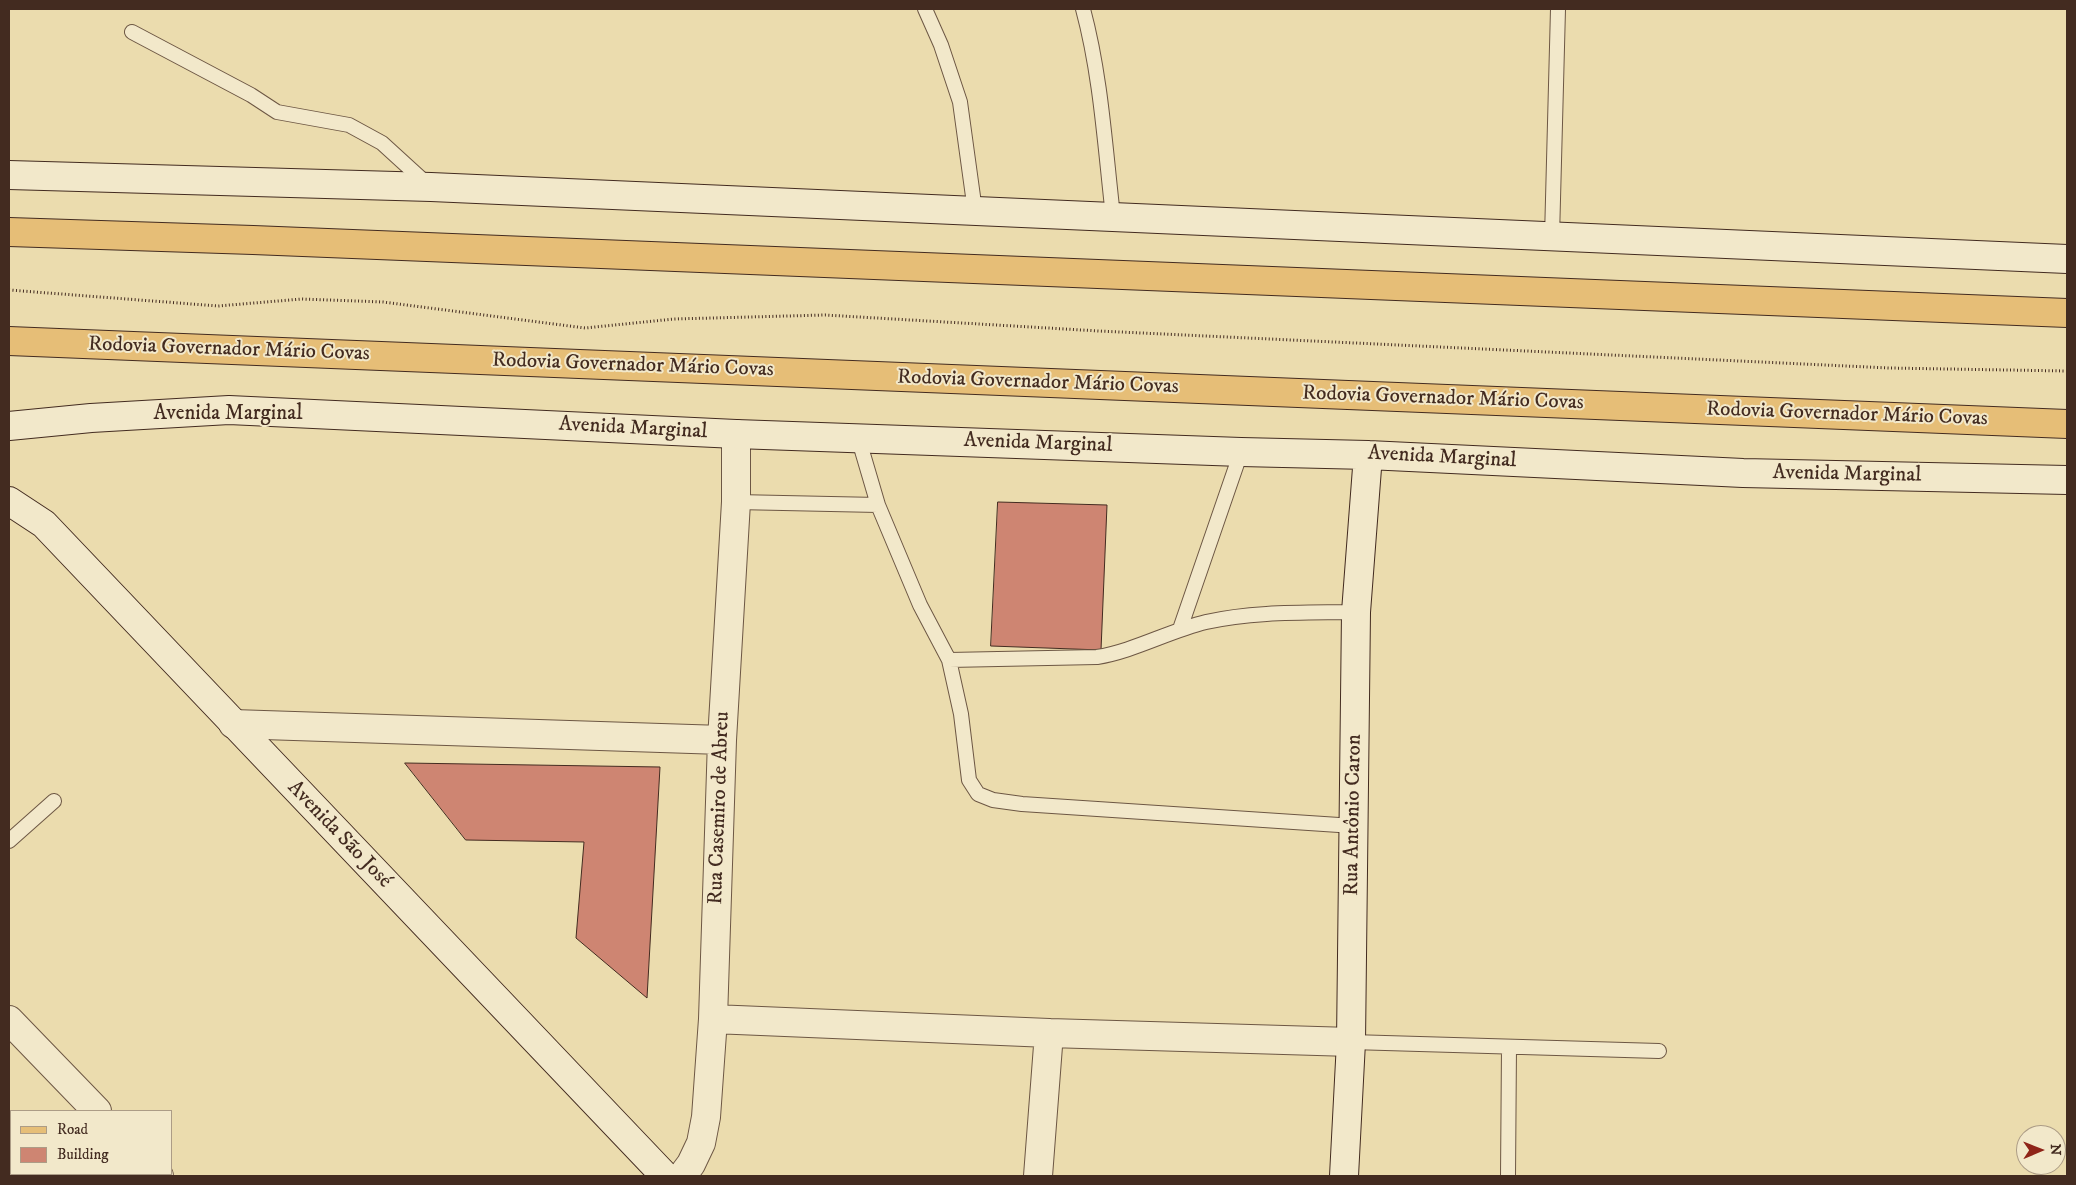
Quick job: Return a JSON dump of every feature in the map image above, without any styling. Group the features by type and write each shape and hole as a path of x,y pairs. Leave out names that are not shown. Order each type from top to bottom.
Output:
{"main road":[{"path":"9,232 252,240 2067,313"},
{"name":"Rodovia Governador Mário Covas","path":"9,340 2067,424"}],"street":[{"path":"9,175 431,187 2067,258"},
{"name":"Avenida Marginal","path":"9,426 91,418 229,410 736,434 1368,455 1742,473 2067,480"},
{"name":"Rua Casemiro de Abreu","path":"682,1176 691,1164 701,1143 705,1126 713,1019 722,740 736,502 736,434"},
{"name":"Rua Antônio Caron","path":"1344,1176 1351,1042 1356,612 1368,455"},
{"name":"Avenida São José","path":"9,501 44,524 665,1176"},
{"path":"233,724 722,740"},
{"path":"713,1019 1048,1033 1351,1042"},
{"path":"9,1020 96,1110"},
{"path":"1038,1176 1048,1033"}],"lane":[{"path":"925,9 960,102 975,211"},
{"path":"1083,9 1099,86 1113,216"},
{"path":"1552,237 1558,9"},
{"path":"132,32 251,95 277,112 349,125 382,144 431,187"},
{"path":"858,437 878,505 920,605 949,660 961,714 969,780 978,794 993,800 1022,804 1354,826"},
{"path":"1180,629 1242,452"},
{"path":"736,502 878,505"},
{"path":"949,660 1096,657 1112,655 1180,629 1244,615 1356,612"},
{"path":"9,841 54,801"},
{"path":"1351,1042 1659,1051"},
{"path":"1508,1176 1510,1047"}],"path":[{"path":"9,290 218,306 302,299 383,302 585,328 674,319 825,315 1100,331 1870,367 2067,370"}],"building":[{"path":"998,502 1107,505 1101,650 991,646"},
{"path":"405,763 660,767 647,998 576,938 584,842 466,840"}]}
